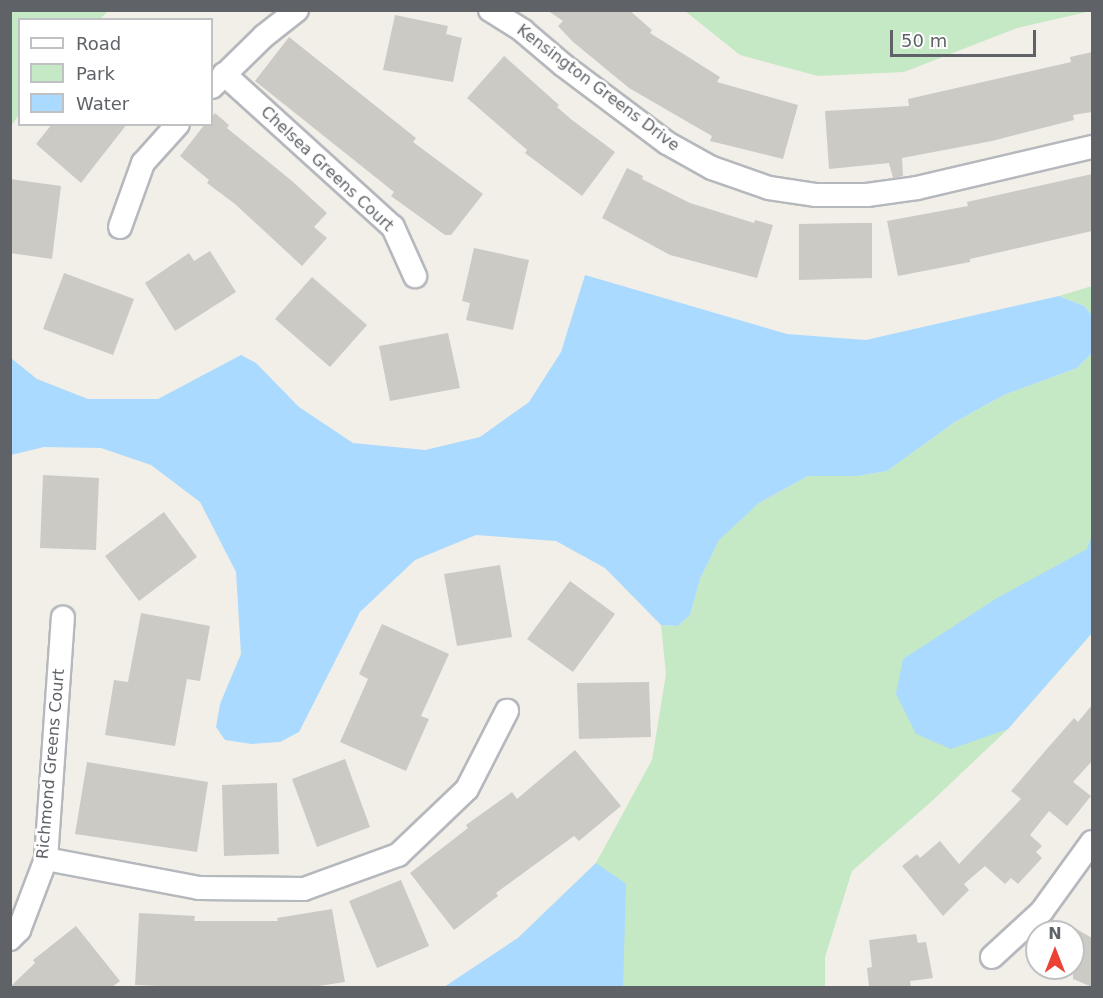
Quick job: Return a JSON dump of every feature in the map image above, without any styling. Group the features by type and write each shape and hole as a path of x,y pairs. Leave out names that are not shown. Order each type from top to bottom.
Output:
{"street":[{"path":"218,81 264,36 297,10"},
{"name":"Kensington Greens Drive","path":"490,10 523,31 563,65 667,143 712,168 769,188 816,195 867,195 917,188 1092,147"},
{"name":"Chelsea Greens Court","path":"218,81 393,227 415,276"},
{"path":"120,227 143,163 176,126"},
{"name":"Richmond Greens Court","path":"10,939 19,930 46,859 63,618"},
{"path":"46,859 199,888 304,890 398,855 467,789 507,711"},
{"path":"992,957 1042,911 1092,842"}],"green space":[{"path":"11,10 108,11 101,18 18,18 18,116 11,126"},
{"path":"685,11 1091,11 1017,28 904,72 818,76 740,55"},
{"path":"1092,286 1092,315 1084,306 1059,296"},
{"path":"1092,353 1092,633 1008,729 932,801 852,871 825,957 825,987 444,988 518,938 596,863 652,760 666,674 661,625 678,626 690,615 700,579 719,539 759,503 808,476 858,476 887,471 955,422 1004,395 1077,368"}],"water":[{"path":"585,275 787,334 866,340 1059,296 1084,306 1092,315 1092,353 1077,368 1004,395 955,422 887,471 858,476 808,476 759,503 719,540 700,579 690,615 678,626 661,625 605,568 556,541 476,535 415,560 360,612 299,732 280,742 252,744 225,740 216,727 220,704 241,654 236,572 200,502 151,465 101,448 44,447 11,455 11,358 37,379 88,399 158,399 241,355 256,363 299,407 353,443 425,450 480,437 529,402 561,352"},
{"path":"1092,535 1092,633 1008,729 951,749 916,734 896,694 903,659 997,598 1087,549"},
{"path":"596,863 626,884 623,987 444,987 518,938"}],"building":[{"path":"547,10 629,10 652,30 650,33 720,77 717,82 798,105 783,159 710,141 712,136 629,88 572,41 558,26 563,21"},
{"path":"395,15 448,26 446,34 462,38 453,82 383,70"},
{"path":"289,37 416,138 413,142 483,194 451,235 445,235 391,196 394,192 255,81"},
{"path":"1092,52 1092,112 1073,115 1074,120 992,141 902,158 903,176 893,178 889,163 829,169 825,111 909,106 908,99 1071,62 1070,57"},
{"path":"504,56 559,105 557,107 572,120 615,152 582,196 525,153 527,150 467,98"},
{"path":"215,113 229,125 227,128 327,213 314,227 327,238 302,266 235,204 207,183 209,180 180,156 203,126 213,126"},
{"path":"50,126 125,126 81,183 36,144"},
{"path":"627,168 643,176 642,179 690,203 754,223 755,220 773,225 757,278 670,255 602,218"},
{"path":"1092,174 1092,231 970,259 970,262 898,276 887,221 968,206 967,202"},
{"path":"10,179 61,186 52,259 10,253"},
{"path":"872,223 872,278 799,280 799,224"},
{"path":"474,248 529,260 513,330 466,320 470,303 462,301"},
{"path":"210,251 236,292 175,331 145,283 189,253 194,261"},
{"path":"64,273 134,299 113,355 43,329"},
{"path":"312,277 367,325 330,367 275,319"},
{"path":"448,333 460,388 390,401 379,346"},
{"path":"43,475 99,478 96,550 40,548"},
{"path":"164,512 197,557 139,601 105,556"},
{"path":"500,565 512,637 457,646 444,574"},
{"path":"570,581 615,614 573,672 527,639"},
{"path":"141,613 210,626 200,681 187,679 175,746 105,735 114,680 128,682"},
{"path":"382,624 449,654 421,716 429,719 406,771 340,742 368,679 359,674"},
{"path":"649,682 651,737 579,739 577,683"},
{"path":"1092,705 1092,761 1073,782 1091,796 1067,826 1049,811 1030,835 1042,846 1036,852 1042,858 1018,884 1011,878 1005,884 985,866 964,884 969,890 943,916 902,866 917,854 920,858 940,841 959,864 1021,799 1011,791 1074,718 1078,722"},
{"path":"575,750 621,806 579,841 574,836 496,893 498,896 454,930 410,873 468,828 466,825 512,792 517,799"},
{"path":"345,759 370,827 317,847 292,779"},
{"path":"87,762 208,782 197,852 75,834"},
{"path":"277,783 279,854 224,856 222,785"},
{"path":"401,880 429,946 377,968 349,901"},
{"path":"332,909 345,982 312,987 135,985 139,913 195,916 194,921 278,921 277,918"},
{"path":"76,926 120,981 112,987 10,987 35,963 33,960"},
{"path":"916,934 918,943 926,942 933,978 910,981 911,987 869,987 867,968 872,967 869,940"},
{"path":"1085,934 1092,938 1092,987 1075,980 1085,980"}]}
